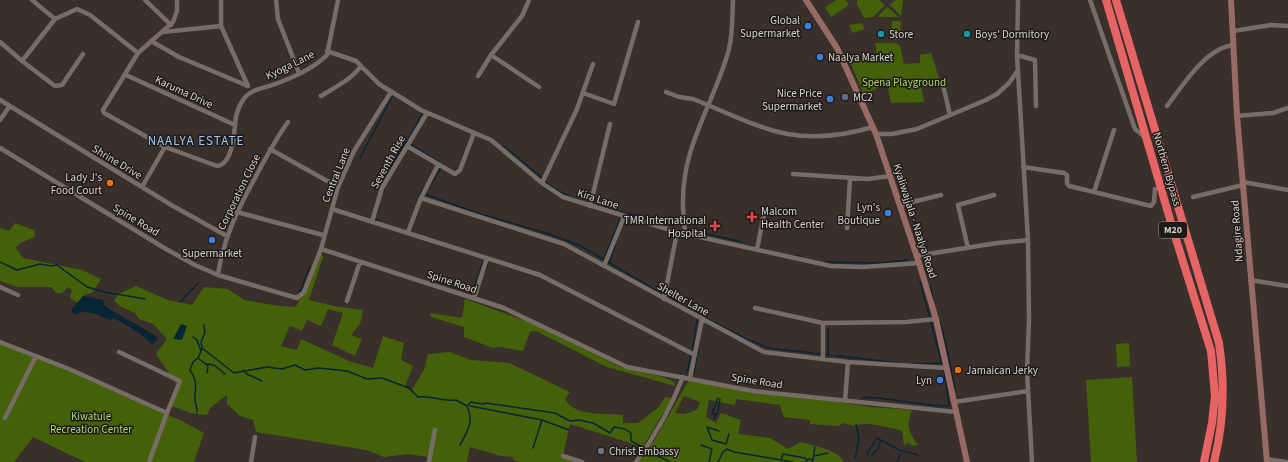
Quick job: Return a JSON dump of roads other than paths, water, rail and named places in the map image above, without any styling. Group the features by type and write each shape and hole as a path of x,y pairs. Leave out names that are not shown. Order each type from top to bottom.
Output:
{"highway":[{"name":"Northern Bypass","path":"1106,0 1211,351 1215,396 1212,423 1204,462"},
{"name":"Northern Bypass","path":"1116,0 1220,344 1223,369 1222,406 1220,441 1214,462"}],"main road":[{"name":"Kyaliwajjala - Naalya Road","path":"806,0 837,48 876,134 919,263 944,368 954,402 967,462"},
{"name":"Ndagire Road","path":"1231,0 1237,116 1250,280 1267,461"}],"street":[{"path":"32,0 55,19"},
{"path":"145,0 171,25"},
{"path":"177,0 176,15 171,25 138,53 126,75 102,110 104,113 165,147 220,166 226,161 234,142 235,125 239,108 251,92 221,26 221,0"},
{"path":"276,0 278,19 299,72"},
{"name":"Kyoga Lane","path":"251,92 280,82 322,60 327,55 338,0"},
{"path":"478,76 491,55 522,16 529,0"},
{"path":"686,234 683,203 684,175 693,142 708,106 728,49 733,0"},
{"path":"1018,0 1017,56 1028,240 1028,391 1032,462"},
{"path":"1090,0 1135,129 1147,139"},
{"path":"22,61 42,33 55,19 71,11 82,10 138,53"},
{"path":"582,93 614,104 638,22"},
{"path":"1232,31 1272,25 1288,26"},
{"path":"163,32 221,26"},
{"path":"151,41 179,57 248,86"},
{"path":"0,42 54,86 62,85 83,54"},
{"path":"1167,106 1192,72 1223,46 1233,45"},
{"name":"Kira Lane","path":"327,51 356,61 368,75 392,92 427,113 474,133 495,144 563,197 590,204 624,217 677,232 831,266 848,267 919,263"},
{"path":"491,55 539,87"},
{"path":"1017,56 1035,60 1036,106"},
{"path":"543,181 582,93 593,64"},
{"path":"321,96 356,74 361,66"},
{"path":"876,134 892,134 917,129 997,94 1009,83 1018,70"},
{"name":"Karuma Drive","path":"126,75 235,125"},
{"path":"943,85 950,115"},
{"name":"Central Lane","path":"321,249 323,235 338,187 354,151 392,92"},
{"path":"666,92 680,97 694,99 708,106 774,131 790,134 830,136 873,127"},
{"name":"Shrine Drive","path":"0,100 9,107 142,187 227,236"},
{"path":"0,120 9,107"},
{"path":"1237,116 1273,114 1288,108"},
{"name":"Seventh Rise","path":"372,222 382,188 427,113"},
{"name":"Corporation Close","path":"218,275 227,236 237,212 270,149 288,122"},
{"path":"590,204 610,124"},
{"path":"1094,192 1114,130"},
{"path":"407,146 455,174 459,172 474,133"},
{"path":"142,187 165,147"},
{"name":"Spine Road","path":"0,148 166,249 218,275 297,298 304,292 321,249 474,298 528,318 627,367 753,391 956,412"},
{"path":"270,149 338,187"},
{"path":"408,232 421,198 438,165"},
{"path":"1023,167 1064,172 1067,175 1067,183 1069,186 1151,206 1154,202 1155,190"},
{"path":"793,174 850,179 868,179 890,176"},
{"path":"847,228 850,179"},
{"path":"1193,197 1243,184 1288,190"},
{"path":"900,205 941,195"},
{"path":"968,248 958,205 994,195"},
{"name":"Shelter Lane","path":"421,198 564,244 606,262 664,298 764,352 823,356 848,362 944,368"},
{"path":"332,209 540,275 693,353"},
{"path":"237,212 323,235"},
{"path":"757,249 764,214"},
{"path":"606,262 624,217"},
{"path":"664,298 677,232"},
{"path":"916,256 1028,240"},
{"path":"474,298 487,258"},
{"path":"347,301 360,262"},
{"path":"1250,280 1288,286"},
{"path":"0,287 18,295"},
{"path":"755,308 823,324 906,322 933,319"},
{"path":"690,378 693,353 702,319"},
{"path":"823,324 823,356"},
{"path":"0,342 168,413"},
{"path":"119,352 180,381 149,462"},
{"path":"5,418 36,356"},
{"path":"846,401 848,362"},
{"path":"636,462 661,423 683,377"},
{"path":"954,402 1028,391"},
{"path":"429,462 436,430"},
{"path":"252,462 255,437"},
{"path":"563,456 582,462"},
{"path":"1267,461 1286,462"}],"water":[{"path":"83,296 103,300 104,305 111,310 158,338 152,345 140,333 114,318 110,320 88,312 74,315 71,310"},
{"path":"181,324 187,326 182,340 173,339"}],"waterway":[{"path":"360,158 392,97"},
{"path":"380,182 410,136 423,112"},
{"path":"410,144 439,162"},
{"path":"504,146 542,178"},
{"path":"429,187 440,169"},
{"path":"545,181 555,189 580,200 648,219"},
{"path":"419,196 425,186"},
{"path":"425,194 477,213 546,233 579,245 690,310"},
{"path":"379,206 375,219 380,221"},
{"path":"604,259 620,219"},
{"path":"686,229 742,242"},
{"path":"673,233 673,243"},
{"path":"609,263 615,245"},
{"path":"796,255 803,258"},
{"path":"825,262 880,263 908,260"},
{"path":"0,262 17,270 40,264 51,266 57,265 87,287 104,292 145,299"},
{"path":"472,294 483,262"},
{"path":"484,273 488,264"},
{"path":"299,294 310,266"},
{"path":"920,281 942,364"},
{"path":"181,301 198,283"},
{"path":"930,286 933,298"},
{"path":"706,318 746,339 769,348 900,363"},
{"path":"692,352 697,320"},
{"path":"940,322 955,390"},
{"path":"204,325 205,332 201,342 202,348 234,373 267,367 282,369 295,365 305,370 319,368 347,371 367,379 382,378 409,388 418,397 456,400 467,406 471,402 486,403 555,413 570,421 579,420 593,423 610,433 614,427 625,429 631,433 631,441 643,447"},
{"path":"828,329 828,355"},
{"path":"193,337 197,340 201,351"},
{"path":"694,374 699,343"},
{"path":"202,349 198,358 208,366 207,373"},
{"path":"687,373 691,355"},
{"path":"197,412 195,401 196,387 193,374 190,370 193,362 198,358"},
{"path":"912,364 942,363"},
{"path":"207,364 214,365 225,374"},
{"path":"243,370 247,374 262,381"},
{"path":"944,370 948,397"},
{"path":"863,397 950,406 948,399"},
{"path":"715,414 712,414 718,398"},
{"path":"714,419 718,411 720,399"},
{"path":"460,445 468,430 470,421 467,406"},
{"path":"470,406 542,420 569,430"},
{"path":"533,448 542,420"},
{"path":"855,458 859,440 856,424"},
{"path":"719,431 707,427 712,440 726,444 729,434"},
{"path":"867,454 877,438 899,450 918,455"},
{"path":"872,455 877,450 881,441"},
{"path":"701,445 712,449 709,462"},
{"path":"813,460 815,447"},
{"path":"718,462 723,452 727,449 734,452 793,462"},
{"path":"649,452 670,462"},
{"path":"814,456 828,453"},
{"path":"781,460 783,454 805,458 807,460"},
{"path":"897,462 901,454"},
{"path":"805,462 809,459 813,460 812,462"}],"place":[{"name":"Global Supermarket","path":"808,26"},
{"name":"Store","path":"881,34"},
{"name":"Boys' Dormitory","path":"967,34"},
{"name":"Naalya Market","path":"820,57"},
{"name":"MC2","path":"845,97"},
{"name":"Nice Price Supermarket","path":"830,99"},
{"name":"Lady J's Food Court","path":"110,183"},
{"name":"Lyn's Boutique","path":"888,213"},
{"name":"Malcom Health Center","path":"752,217"},
{"name":"TMR International Hospital","path":"715,226"},
{"name":"Supermarket","path":"212,240"},
{"name":"Jamaican Jerky","path":"958,370"},
{"name":"Lyn","path":"940,380"},
{"name":"Christ Embassy","path":"601,451"}],"district":[{"name":"NAALYA ESTATE","path":"196,141"}],"park label":[{"name":"Spena Playground","path":"904,82"},
{"name":"Kiwatule Recreation Center","path":"91,422"}]}
